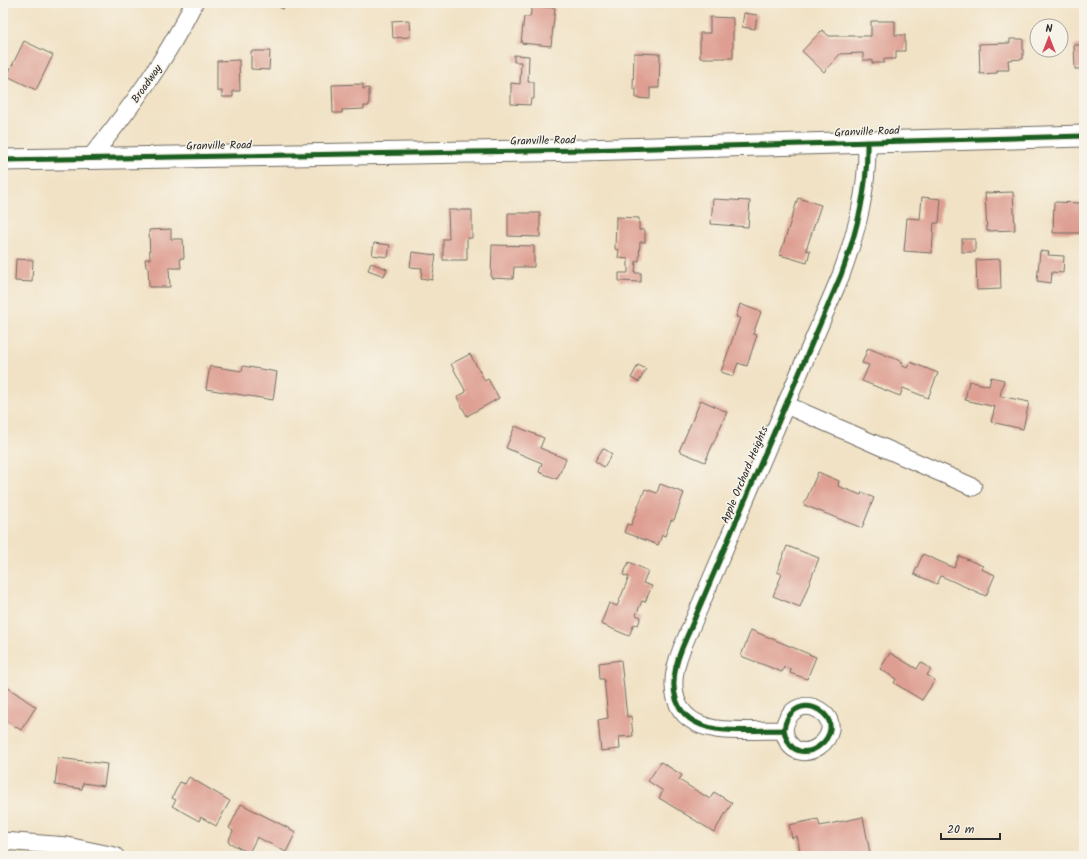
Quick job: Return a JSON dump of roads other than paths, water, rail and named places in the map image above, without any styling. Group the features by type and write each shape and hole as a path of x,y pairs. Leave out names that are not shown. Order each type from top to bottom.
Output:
{"street":[{"name":"Broadway","path":"90,158 140,95 163,60 194,3"},
{"name":"Granville Road","path":"3,160 583,150 1084,136"},
{"name":"Apple Orchard Heights","path":"784,730 728,730 706,726 692,719 680,708 674,693 673,685 675,668 682,648 841,275 856,232 866,183 868,142"},
{"path":"786,405 973,486"},
{"path":"3,841 67,846 115,856"}]}
